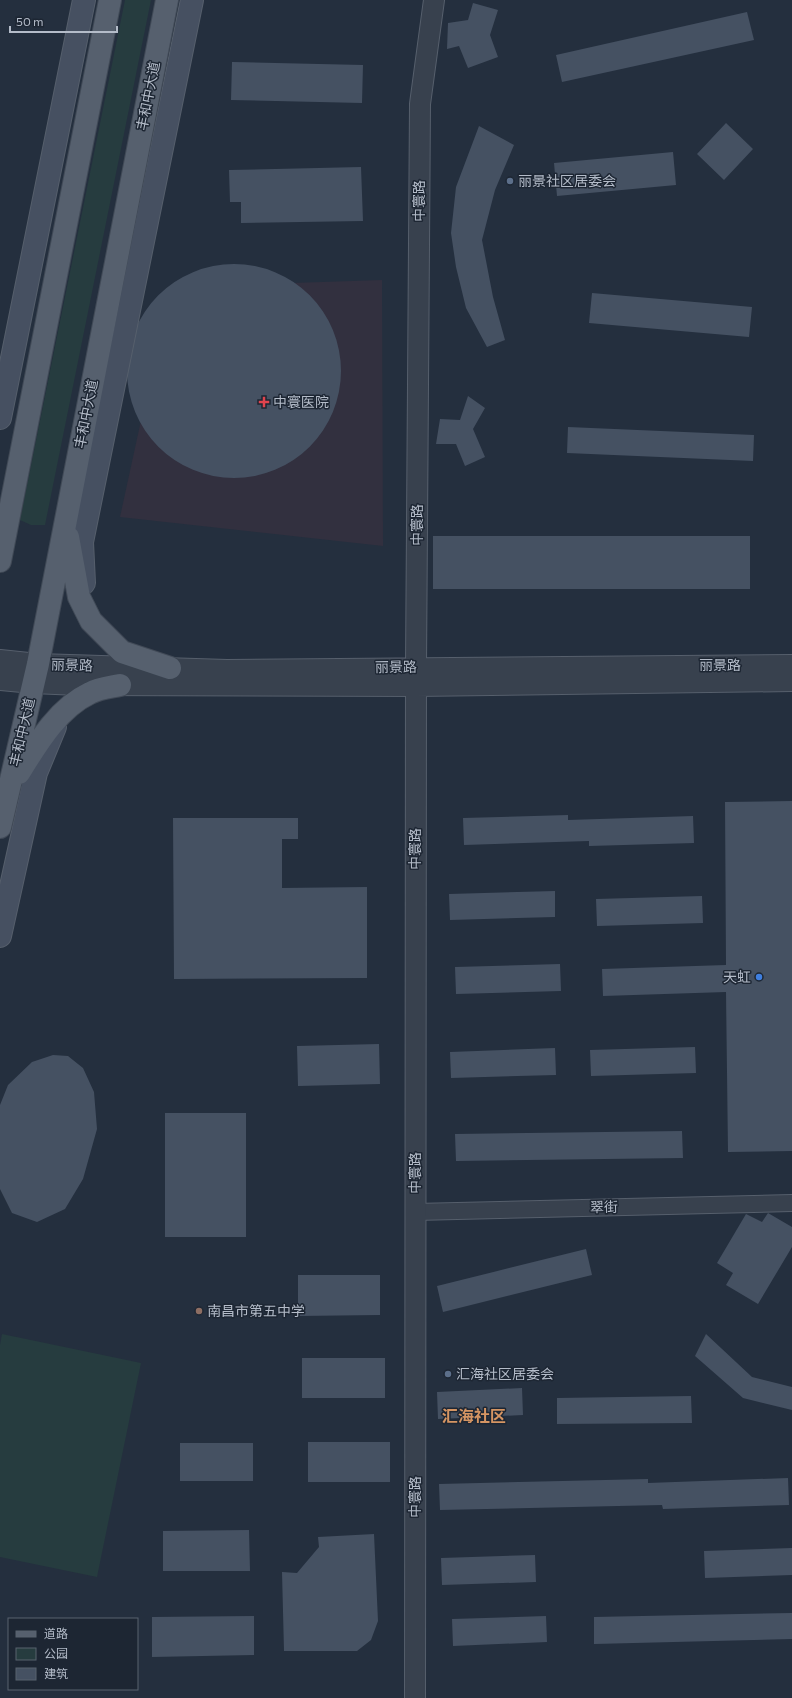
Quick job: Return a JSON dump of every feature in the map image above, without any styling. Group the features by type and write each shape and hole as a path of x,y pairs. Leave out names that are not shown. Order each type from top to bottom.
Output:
{"main road":[{"path":"0,418 84,0"},
{"path":"0,561 110,0"},
{"name":"丰和中大道","path":"0,827 35,674 66,522 166,0"},
{"path":"91,622 82,576 82,542 192,0"},
{"path":"0,526 12,503"},
{"path":"66,522 72,565 80,597 91,622 122,652 170,668"},
{"path":"8,791 34,748 59,717 73,704 91,692 120,685"},
{"path":"0,936 36,773 59,717"}],"street":[{"name":"中寰路","path":"415,1698 416,676 420,104 434,0"},
{"name":"丽景路","path":"0,660 35,674 120,685 792,665"},
{"name":"丽景路","path":"0,680 35,674 170,668 416,676 792,681"},
{"name":"翠街","path":"415,1212 792,1203"}],"shaded area":[{"name":"中寰医院","path":"382,280 383,546 120,517 170,287"}],"green space":[{"path":"125,0 151,0 45,525 31,525 20,520"},
{"path":"2,1334 141,1363 97,1577 0,1557 0,1345"}],"building":[{"path":"473,3 498,10 490,35 498,57 468,68 459,46 447,49 448,23 468,20"},
{"path":"747,12 754,40 562,82 556,55"},
{"path":"232,62 363,65 362,103 231,100"},
{"path":"726,123 753,149 724,180 697,154"},
{"path":"479,126 514,145 495,190 482,240 493,297 505,340 487,347 466,308 456,267 451,233 456,187"},
{"path":"673,152 676,185 557,196 554,163"},
{"path":"361,167 363,221 241,223 241,202 230,202 229,170"},
{"path":"223,264 245,264 265,268 285,276 310,295 329,320 337,340 341,360 341,382 337,402 329,422 310,447 285,466 265,474 245,478 223,478 203,474 183,466 166,454 151,439 139,422 131,402 127,382 127,360 131,340 139,320 151,303 166,288 183,276 203,268"},
{"path":"592,293 752,307 749,337 589,323"},
{"path":"468,396 485,408 473,429 485,457 465,466 456,444 436,444 440,419 460,420"},
{"path":"568,427 754,435 753,461 567,453"},
{"path":"433,536 750,536 750,589 433,589"},
{"name":"天虹","path":"792,801 792,1151 728,1152 726,992 603,996 602,969 726,965 725,802"},
{"path":"568,815 568,820 693,816 694,843 589,846 589,841 464,845 463,818"},
{"path":"173,818 298,818 298,839 282,839 282,888 367,887 367,978 174,979"},
{"path":"555,891 555,917 450,920 449,894"},
{"path":"702,896 703,923 597,926 596,899"},
{"path":"560,964 561,991 456,994 455,967"},
{"path":"379,1044 380,1084 298,1086 297,1046"},
{"path":"695,1047 696,1073 591,1076 590,1050"},
{"path":"555,1048 556,1075 451,1078 450,1052"},
{"path":"53,1055 68,1056 83,1068 94,1092 97,1129 83,1179 65,1209 37,1222 12,1213 0,1189 0,1105 8,1085 32,1062"},
{"path":"165,1113 246,1113 246,1237 165,1237"},
{"path":"682,1131 683,1158 456,1161 455,1134"},
{"path":"768,1213 792,1227 792,1247 758,1304 726,1285 733,1273 717,1263 746,1214 762,1222"},
{"path":"586,1249 592,1275 443,1312 437,1286"},
{"path":"298,1275 380,1275 380,1315 298,1316"},
{"path":"706,1334 752,1377 792,1387 792,1410 743,1398 695,1356"},
{"path":"302,1358 385,1358 385,1398 302,1398"},
{"path":"522,1388 523,1415 438,1419 437,1392"},
{"path":"691,1396 692,1423 557,1424 557,1398"},
{"path":"308,1442 390,1442 390,1482 308,1482"},
{"path":"180,1443 253,1443 253,1481 180,1481"},
{"path":"788,1478 789,1505 663,1509 662,1505 440,1510 439,1484 648,1479 648,1483"},
{"path":"249,1530 250,1571 163,1571 163,1531"},
{"path":"374,1534 378,1621 371,1640 357,1651 284,1651 282,1572 297,1573 319,1547 318,1537"},
{"path":"792,1548 792,1575 705,1578 704,1551"},
{"path":"535,1555 536,1582 442,1585 441,1558"},
{"path":"792,1613 792,1639 594,1644 594,1617"},
{"path":"254,1616 254,1655 152,1657 152,1617"},
{"path":"546,1616 547,1642 453,1646 452,1619"}],"place":[{"name":"丽景社区居委会","path":"510,181"},
{"name":"中寰医院","path":"264,402"},
{"name":"天虹","path":"759,977"},
{"name":"南昌市第五中学","path":"199,1311"},
{"name":"汇海社区居委会","path":"448,1374"}],"district":[{"name":"汇海社区","path":"474,1416"}]}
